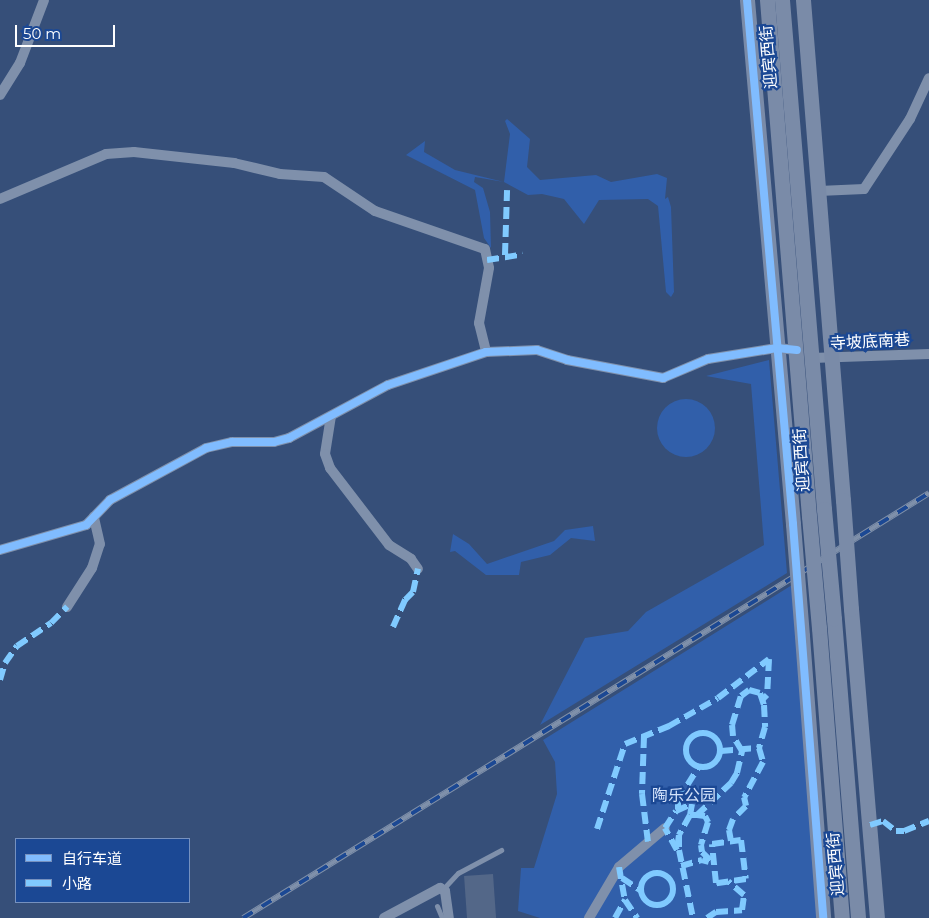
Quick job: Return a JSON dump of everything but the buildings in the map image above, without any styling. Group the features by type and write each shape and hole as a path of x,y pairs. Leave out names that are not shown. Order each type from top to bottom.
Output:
{"main road":[{"path":"747,0 793,524 823,918"},
{"name":"迎宾西街","path":"767,0 819,628 831,673 850,826 858,918"},
{"name":"迎宾西街","path":"782,0 834,618 831,673 835,828 842,918"},
{"path":"804,0 877,918"},
{"path":"753,75 773,72"},
{"path":"797,350 812,358"},
{"path":"805,677 858,669"},
{"path":"850,826 870,825"},
{"path":"816,829 835,828"}],"street":[{"path":"0,95 20,63 44,0"},
{"path":"819,192 864,189 910,119 929,78"},
{"path":"0,199 106,154 134,152 234,163 280,174 324,177 375,211 484,249 489,268 479,323 486,352"},
{"path":"0,550 86,525 110,500 206,448 232,442 274,442 331,416 388,385 486,352 537,350 567,360 663,378 708,359 777,348 797,350"},
{"name":"寺坡底南巷","path":"812,358 832,360 929,354"},
{"path":"331,416 325,454 330,468 389,545 411,559 418,568"},
{"path":"67,606 92,568 100,544 94,517"},
{"path":"589,918 619,867 665,828"},
{"path":"384,918 431,890 443,890 448,902 449,918"}],"lane":[{"path":"443,890 458,873 501,850"},
{"path":"437,906 442,918"}],"green space":[{"path":"507,119 530,139 527,167 540,180 596,175 611,182 657,174 667,178 665,199 668,197 671,207 674,292 671,297 666,292 658,206 648,199 599,200 584,224 564,199 542,194 528,195 504,182 510,134 505,121"},
{"path":"425,141 424,152 455,170 504,182 475,177 474,182 483,188 490,212 491,248 484,238 475,190 406,155"},
{"path":"769,360 787,573 540,725 585,638 628,631 646,612 764,545 751,384 706,376"},
{"path":"680,399 692,399 707,407 715,422 715,434 707,449 692,457 680,457 665,449 657,434 657,422 665,407"},
{"path":"593,526 595,541 571,538 550,555 521,562 519,575 486,575 455,551 450,552 453,534 469,544 487,564 554,541 565,530"},
{"name":"陶乐公园","path":"792,585 817,918 540,918 518,911 521,868 534,868 557,794 555,762 543,740"}],"railway":[{"path":"243,918 929,493"}],"marked path":[{"path":"505,255 507,190"},
{"path":"487,260 523,254"},
{"path":"393,627 405,600 413,592 418,569"},
{"path":"0,680 5,663 17,646 51,623 67,607"},
{"path":"597,829 625,744 669,726 718,698 769,659 767,695 762,700"},
{"path":"679,835 677,850 665,828 676,811 692,804 690,815 697,815 731,783 737,773 742,751 733,736 732,725 741,696 749,690 760,693 764,705 765,727 759,748 763,762 744,797 746,806 733,819 729,830 731,841"},
{"path":"703,733 710,734 715,738 719,743 720,750 719,757 715,762 710,766 703,767 696,766 691,762 687,757 686,750 687,743 691,738 696,734 703,733"},
{"path":"644,736 642,794 648,842"},
{"path":"721,751 759,748"},
{"path":"678,809 678,800 699,767"},
{"path":"690,815 679,835 679,850 693,918"},
{"path":"697,815 705,816 708,822 701,845 702,852 711,861"},
{"path":"870,825 883,821 896,831 904,831 929,821"},
{"path":"741,840 746,879 716,883 712,844 741,840"},
{"path":"681,866 702,860 709,862"},
{"path":"619,867 625,900 637,918"},
{"path":"657,873 668,878 673,889 668,900 657,905 646,900 641,889 646,878 657,873"},
{"path":"622,878 641,891"},
{"path":"707,918 716,912 742,910 744,895 728,881"},
{"path":"615,918 625,900"}],"cycle path":[{"path":"747,0 793,524 823,918"},
{"path":"0,550 86,525 110,500 206,448 232,442 274,442 289,438 388,385 486,352 537,350 567,360 663,378 708,359 777,348 797,350"}]}
